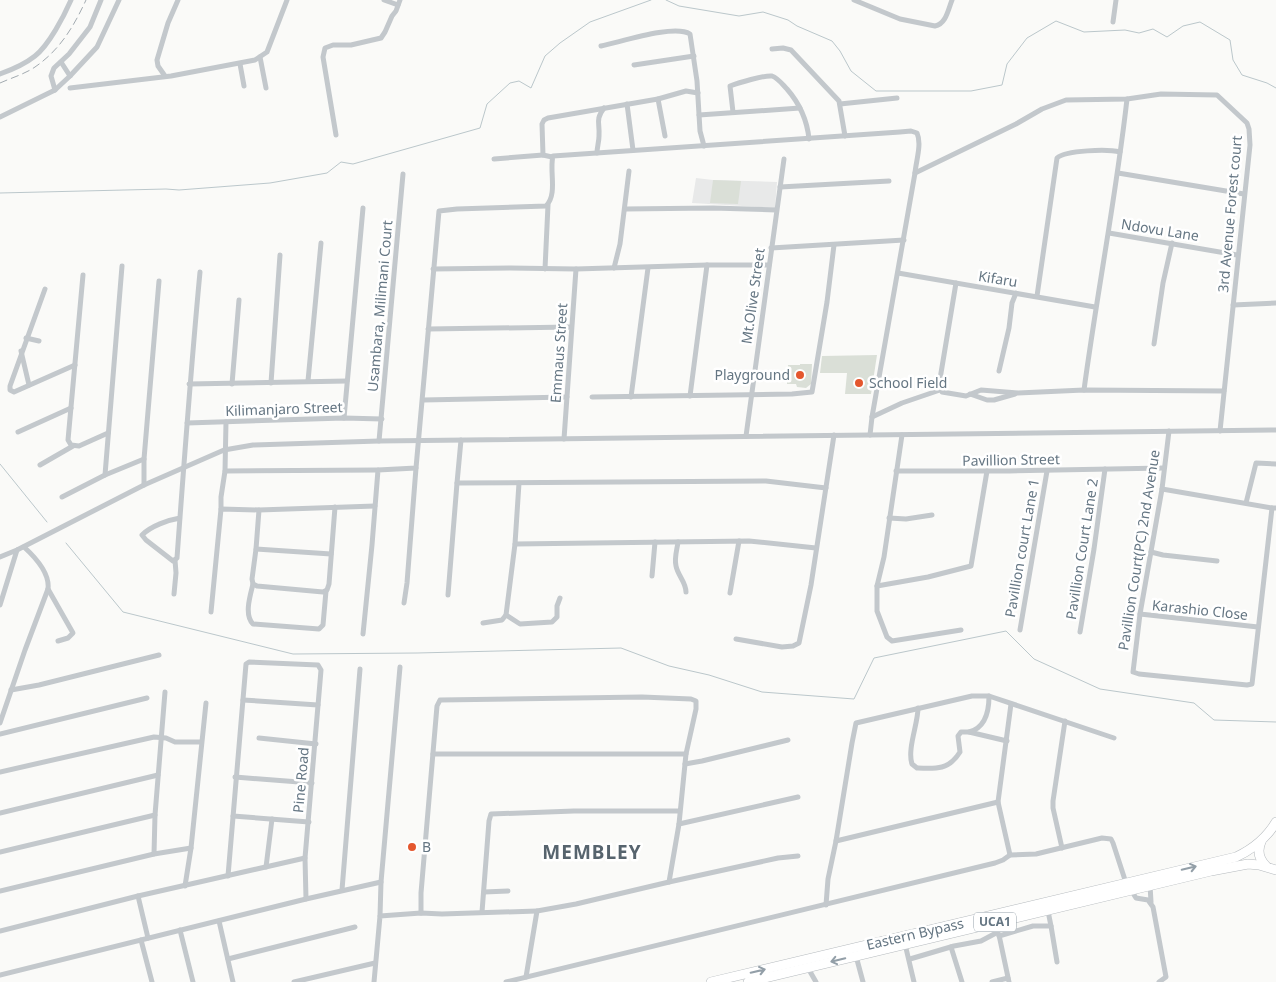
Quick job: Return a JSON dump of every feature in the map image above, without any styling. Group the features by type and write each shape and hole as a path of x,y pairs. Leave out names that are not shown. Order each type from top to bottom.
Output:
{"main road":[{"path":"1266,866 1260,859 1259,851 1276,822"},
{"name":"Eastern Bypass","path":"748,982 767,980 856,956 1048,910 1236,857 1247,852 1268,836"},
{"name":"Eastern Bypass","path":"711,982 1128,886 1150,885 1243,865 1266,866 1276,870"}],"street":[{"path":"0,74 23,64 40,51 64,15 71,0"},
{"path":"55,90 51,76 54,68 90,27 101,0"},
{"path":"0,117 55,90 70,76 97,47 119,0"},
{"path":"165,76 158,66 157,60 168,23 178,0"},
{"path":"70,88 240,64 260,57 270,47 287,0"},
{"path":"336,135 323,57 325,48 333,45 351,45 381,38 399,2 384,0"},
{"path":"854,0 900,19 935,26 939,26 943,22 952,0"},
{"path":"1113,22 1116,0"},
{"path":"601,46 645,35 680,30 690,34 698,93 700,137 704,146"},
{"path":"772,49 783,48 791,50 835,96 840,104 845,136"},
{"path":"634,65 694,56"},
{"path":"260,57 266,88"},
{"path":"61,62 70,76"},
{"path":"240,64 244,86"},
{"path":"733,112 730,86 769,76 779,80 793,96 805,118 809,138"},
{"path":"543,155 542,124 545,119 686,91 698,93"},
{"name":"3rd Avenue Forest court","path":"915,173 1061,101 1134,99 1161,94 1211,94 1222,98 1246,123 1249,129 1250,145 1220,431"},
{"path":"658,98 665,136"},
{"path":"840,104 897,98"},
{"path":"1084,390 1095,307 1118,173 1126,99"},
{"path":"627,104 633,150"},
{"path":"597,153 597,143 600,137 598,118 604,108"},
{"path":"699,116 800,108"},
{"path":"494,159 543,155 552,157 908,131 917,133 919,137 915,173 870,435"},
{"path":"1037,296 1057,158 1069,153 1106,150 1120,152"},
{"path":"544,269 548,205 553,178 552,157"},
{"name":"Mt.Olive Street","path":"746,436 750,395 784,159"},
{"path":"614,268 620,244 629,171"},
{"path":"1118,173 1244,194"},
{"name":"Usambara, Milimani Court","path":"379,440 403,174"},
{"path":"780,187 889,181"},
{"path":"404,604 423,400 436,230 440,210 548,205"},
{"path":"344,418 363,208"},
{"path":"625,209 713,208 776,210"},
{"name":"Ndovu Lane","path":"1108,233 1237,255"},
{"path":"771,248 904,240"},
{"path":"308,381 321,242"},
{"path":"1154,344 1163,283 1172,243"},
{"path":"592,397 750,395 812,392 827,302 834,245"},
{"path":"271,383 280,255"},
{"path":"433,269 576,270 707,265 770,265"},
{"path":"690,396 707,265"},
{"path":"105,475 122,266"},
{"path":"631,397 648,268"},
{"name":"Emmaus Street","path":"564,438 576,270"},
{"path":"174,594 175,560 185,467 189,384 200,272"},
{"name":"Kifaru","path":"898,273 1095,307"},
{"path":"73,446 70,444 68,434 83,275"},
{"path":"144,486 144,459 159,281"},
{"path":"940,390 956,283"},
{"path":"45,289 21,351 10,390 14,392 75,365"},
{"path":"999,371 1010,328 1012,303 1016,293"},
{"path":"232,384 239,300"},
{"path":"1233,305 1276,303"},
{"path":"428,329 571,327"},
{"path":"26,338 38,341"},
{"path":"21,351 29,385"},
{"path":"189,384 347,381"},
{"path":"872,417 896,405 940,390 957,395 970,394 980,390 1018,393 1084,390 1224,390"},
{"path":"970,394 987,400 994,400 1018,393"},
{"path":"423,400 567,397"},
{"path":"18,432 71,408"},
{"name":"Kilimanjaro Street","path":"187,423 344,418 382,419"},
{"path":"211,612 221,509 220,496 225,471 226,422"},
{"path":"0,557 24,547 185,467 224,450 253,445 379,440 1276,430"},
{"name":"Pavillion Court(PC) 2nd Avenue","path":"1169,431 1162,489 1140,614 1133,672 1173,678 1250,685 1253,682 1258,627 1274,508"},
{"path":"40,465 73,446 79,446 108,433"},
{"path":"902,434 884,557 877,586 877,611 887,637 890,640 961,630"},
{"path":"736,639 782,647 793,646 799,643 811,586 834,435"},
{"path":"448,595 461,440"},
{"path":"62,497 105,475 144,459"},
{"path":"1246,503 1256,463 1276,464"},
{"path":"225,471 416,468"},
{"name":"Pavillion Street","path":"896,472 1164,468"},
{"path":"363,634 378,470"},
{"name":"Pavillion Court Lane 2","path":"1080,632 1105,470"},
{"path":"877,586 928,577 971,566 987,471"},
{"name":"Pavillion court Lane 1","path":"1020,630 1047,471"},
{"path":"457,483 766,481 826,488"},
{"path":"483,623 502,620 506,615 515,544 519,483"},
{"path":"1162,489 1274,508"},
{"path":"221,509 259,510 375,506"},
{"path":"259,510 253,584 249,606 250,621 253,624 320,629 323,625 326,591 330,584 335,507"},
{"path":"890,518 906,519 932,515"},
{"path":"175,560 170,559 142,535 146,531 166,522 180,518"},
{"path":"652,576 655,542"},
{"path":"678,542 676,566 685,585 686,592"},
{"path":"515,544 740,542 816,548"},
{"path":"730,593 740,542"},
{"path":"0,723 49,582 35,557 24,547"},
{"path":"256,549 331,554"},
{"path":"0,605 17,550"},
{"path":"1151,552 1217,561"},
{"path":"253,584 257,586 326,591"},
{"path":"48,589 73,633 68,638 58,641"},
{"path":"506,615 520,624 552,622 557,617 557,606 560,598"},
{"name":"Karashio Close","path":"1140,614 1258,627"},
{"path":"11,690 39,685 159,655"},
{"name":"Pine Road","path":"243,700 246,664 249,662 318,665 321,670 305,858 306,898"},
{"path":"374,982 400,667"},
{"path":"342,890 360,668"},
{"path":"154,854 155,815 165,692"},
{"path":"826,906 828,879 856,724 972,696 989,696 1114,738"},
{"path":"969,732 976,730 982,723 989,702 989,696"},
{"path":"421,913 421,893 437,706 440,700 625,697 696,701 686,754 679,824 669,882"},
{"path":"0,734 147,698"},
{"path":"228,876 243,700 318,705"},
{"path":"185,886 191,848 206,703"},
{"path":"1010,855 998,802 1011,704"},
{"path":"918,708 910,757 914,767 945,767 952,763 960,752 958,736 961,732 969,732 1007,742"},
{"path":"1062,848 1053,801 1065,721"},
{"path":"0,772 161,737 175,742 201,742"},
{"path":"259,738 316,744"},
{"path":"685,764 788,740"},
{"path":"433,754 686,754"},
{"path":"0,813 158,775"},
{"path":"235,777 312,783"},
{"path":"679,824 798,797"},
{"path":"836,841 998,802"},
{"path":"482,912 491,814 574,811 680,811"},
{"path":"0,852 155,815"},
{"path":"233,816 308,822"},
{"path":"266,868 272,819"},
{"path":"506,982 745,923 826,906 995,863 1010,855 1036,854 1102,838 1111,839 1116,848 1133,896 1151,902"},
{"path":"0,891 154,854 191,848"},
{"path":"380,916 421,913 537,911 576,904 778,858 798,856"},
{"path":"0,931 138,896 305,858"},
{"path":"0,975 306,898 381,882"},
{"path":"1150,885 1151,902 1154,907 1166,977 1158,982"},
{"path":"484,892 508,891"},
{"path":"138,896 148,938"},
{"path":"1048,910 1057,962"},
{"path":"526,977 537,911"},
{"path":"219,921 233,982"},
{"path":"992,982 1008,980 996,922"},
{"path":"910,959 1033,926 1051,926"},
{"path":"228,959 355,927"},
{"path":"180,930 193,982"},
{"path":"950,933 962,982"},
{"path":"142,940 152,982"},
{"path":"905,944 914,982"},
{"path":"856,956 864,982"},
{"path":"294,982 376,963"},
{"path":"808,968 816,982"}],"shaded area":[{"path":"696,178 777,182 775,208 692,203"},
{"path":"713,180 741,181 738,204 710,203"},
{"name":"School Field","path":"877,355 871,394 845,394 847,373 820,373 822,356"},
{"name":"Playground","path":"812,364 811,384 806,388 797,387 796,384 787,384 788,365"}],"waterway":[{"path":"0,193 179,190 270,183 327,173 341,162 353,164 480,128 487,104 510,83 519,81 531,88 545,56 560,43 590,22 651,0"},
{"path":"666,0 679,6 739,16 763,12 788,20 797,26 832,41 851,71 876,91 971,91 1002,85 1007,64 1027,38 1056,21 1084,32 1125,30 1139,33 1153,29 1167,37 1183,26 1200,22 1230,40 1233,60 1242,75 1276,88"},
{"path":"0,464 47,522"},
{"path":"66,543 123,612 293,654 621,648 669,666 709,675 762,692 854,699 874,658 1006,631 1034,659 1100,689 1194,703 1214,720 1276,722"}],"railway":[{"path":"0,83 31,69 52,53 71,28 86,0"}],"place":[{"name":"Playground","path":"800,375"},
{"name":"School Field","path":"859,383"},
{"name":"B","path":"412,847"}],"district":[{"name":"MEMBLEY","path":"592,852"}]}
